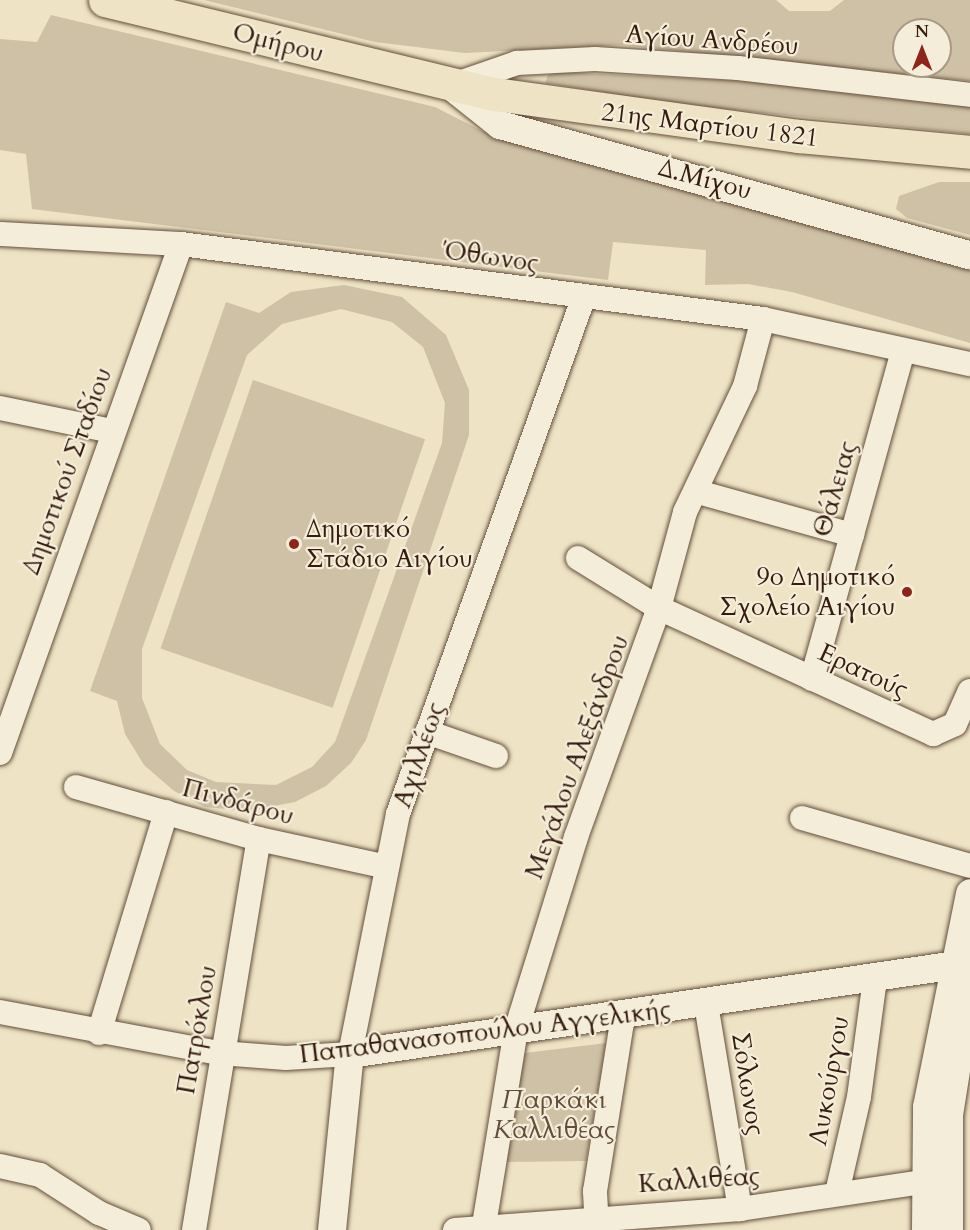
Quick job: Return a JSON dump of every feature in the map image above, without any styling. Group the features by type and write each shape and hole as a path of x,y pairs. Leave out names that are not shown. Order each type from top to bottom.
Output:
{"main road":[{"name":"Ομήρου","path":"105,0 451,86"},
{"name":"21ης Μαρτίου 1821","path":"451,86 585,110 970,152"}],"street":[{"name":"Αγίου Ανδρέου","path":"451,86 517,63 595,60 738,68 970,94"},
{"name":"Δ.Μίχου","path":"451,86 500,125 970,255"},
{"name":"Όθωνος","path":"0,234 181,244 583,299 763,319 970,364"},
{"name":"Δημοτικού Σταδίου","path":"0,753 112,431 181,244"},
{"name":"Αχιλλέως","path":"332,1230 350,1054 398,814 583,299"},
{"name":"Μεγάλου Αλεξάνδρου","path":"484,1225 516,1030 576,837 659,608 685,512 698,492 745,386 763,319"},
{"name":"Θάλειας","path":"812,679 903,350"},
{"path":"0,408 112,431"},
{"path":"698,492 852,535"},
{"name":"Ερατούς","path":"578,558 659,608 917,729 945,732 970,691"},
{"path":"427,732 496,756"},
{"name":"Πινδάρου","path":"76,787 259,839 387,867"},
{"path":"99,1033 165,812"},
{"path":"802,818 970,866"},
{"name":"Πατρόκλου","path":"194,1230 220,1053 259,839"},
{"path":"949,1230 935,1181 927,1107 964,971 970,893"},
{"name":"Παπαθανασοπούλου Αγγελικής","path":"0,1012 99,1033 220,1053 286,1058 350,1054 875,978 964,971"},
{"name":"Λυκούργου","path":"837,1193 859,1097 875,978"},
{"name":"Σόλωνος","path":"706,1004 740,1209"},
{"path":"596,1223 623,1016"},
{"path":"0,1166 40,1175 99,1213 139,1230"},
{"path":"926,1230 935,1181"},
{"name":"Καλλιθέας","path":"455,1230 484,1225 596,1223 740,1209 837,1193 935,1181"}],"green space":[{"path":"204,0 776,0 789,11 830,11 844,0 970,0 970,81 941,78 952,78 952,18 892,18 892,73 623,45 465,53 375,42"},
{"path":"51,15 435,107 496,138 970,264 970,343 792,292 748,284 705,285 706,250 613,242 608,280 32,209 26,154 0,150 0,39 37,42"},
{"path":"558,72 789,83 970,101 970,134 677,104 545,83 548,75"},
{"path":"939,182 970,182 970,235 907,218 896,209 899,196"},
{"path":"344,285 402,297 446,335 469,390 469,435 366,740 351,763 326,786 295,802 247,811 205,807 174,791 144,765 125,734 117,701 90,691 226,302 259,313 291,292","holes":["341,309 392,322 423,347 445,403 442,443 335,742 312,767 276,785 216,782 187,770 160,744 142,698 142,649 247,355 282,324"]},
{"name":"Δημοτικό Στάδιο Αιγίου","path":"253,380 425,439 333,708 161,649"},
{"name":"Παρκάκι Καλλιθέας","path":"606,1043 586,1161 506,1162 525,1053"}],"place":[{"name":"Δημοτικό Στάδιο Αιγίου","path":"294,544"},
{"name":"9ο Δημοτικό Σχολείο Αιγίου","path":"907,592"}]}
